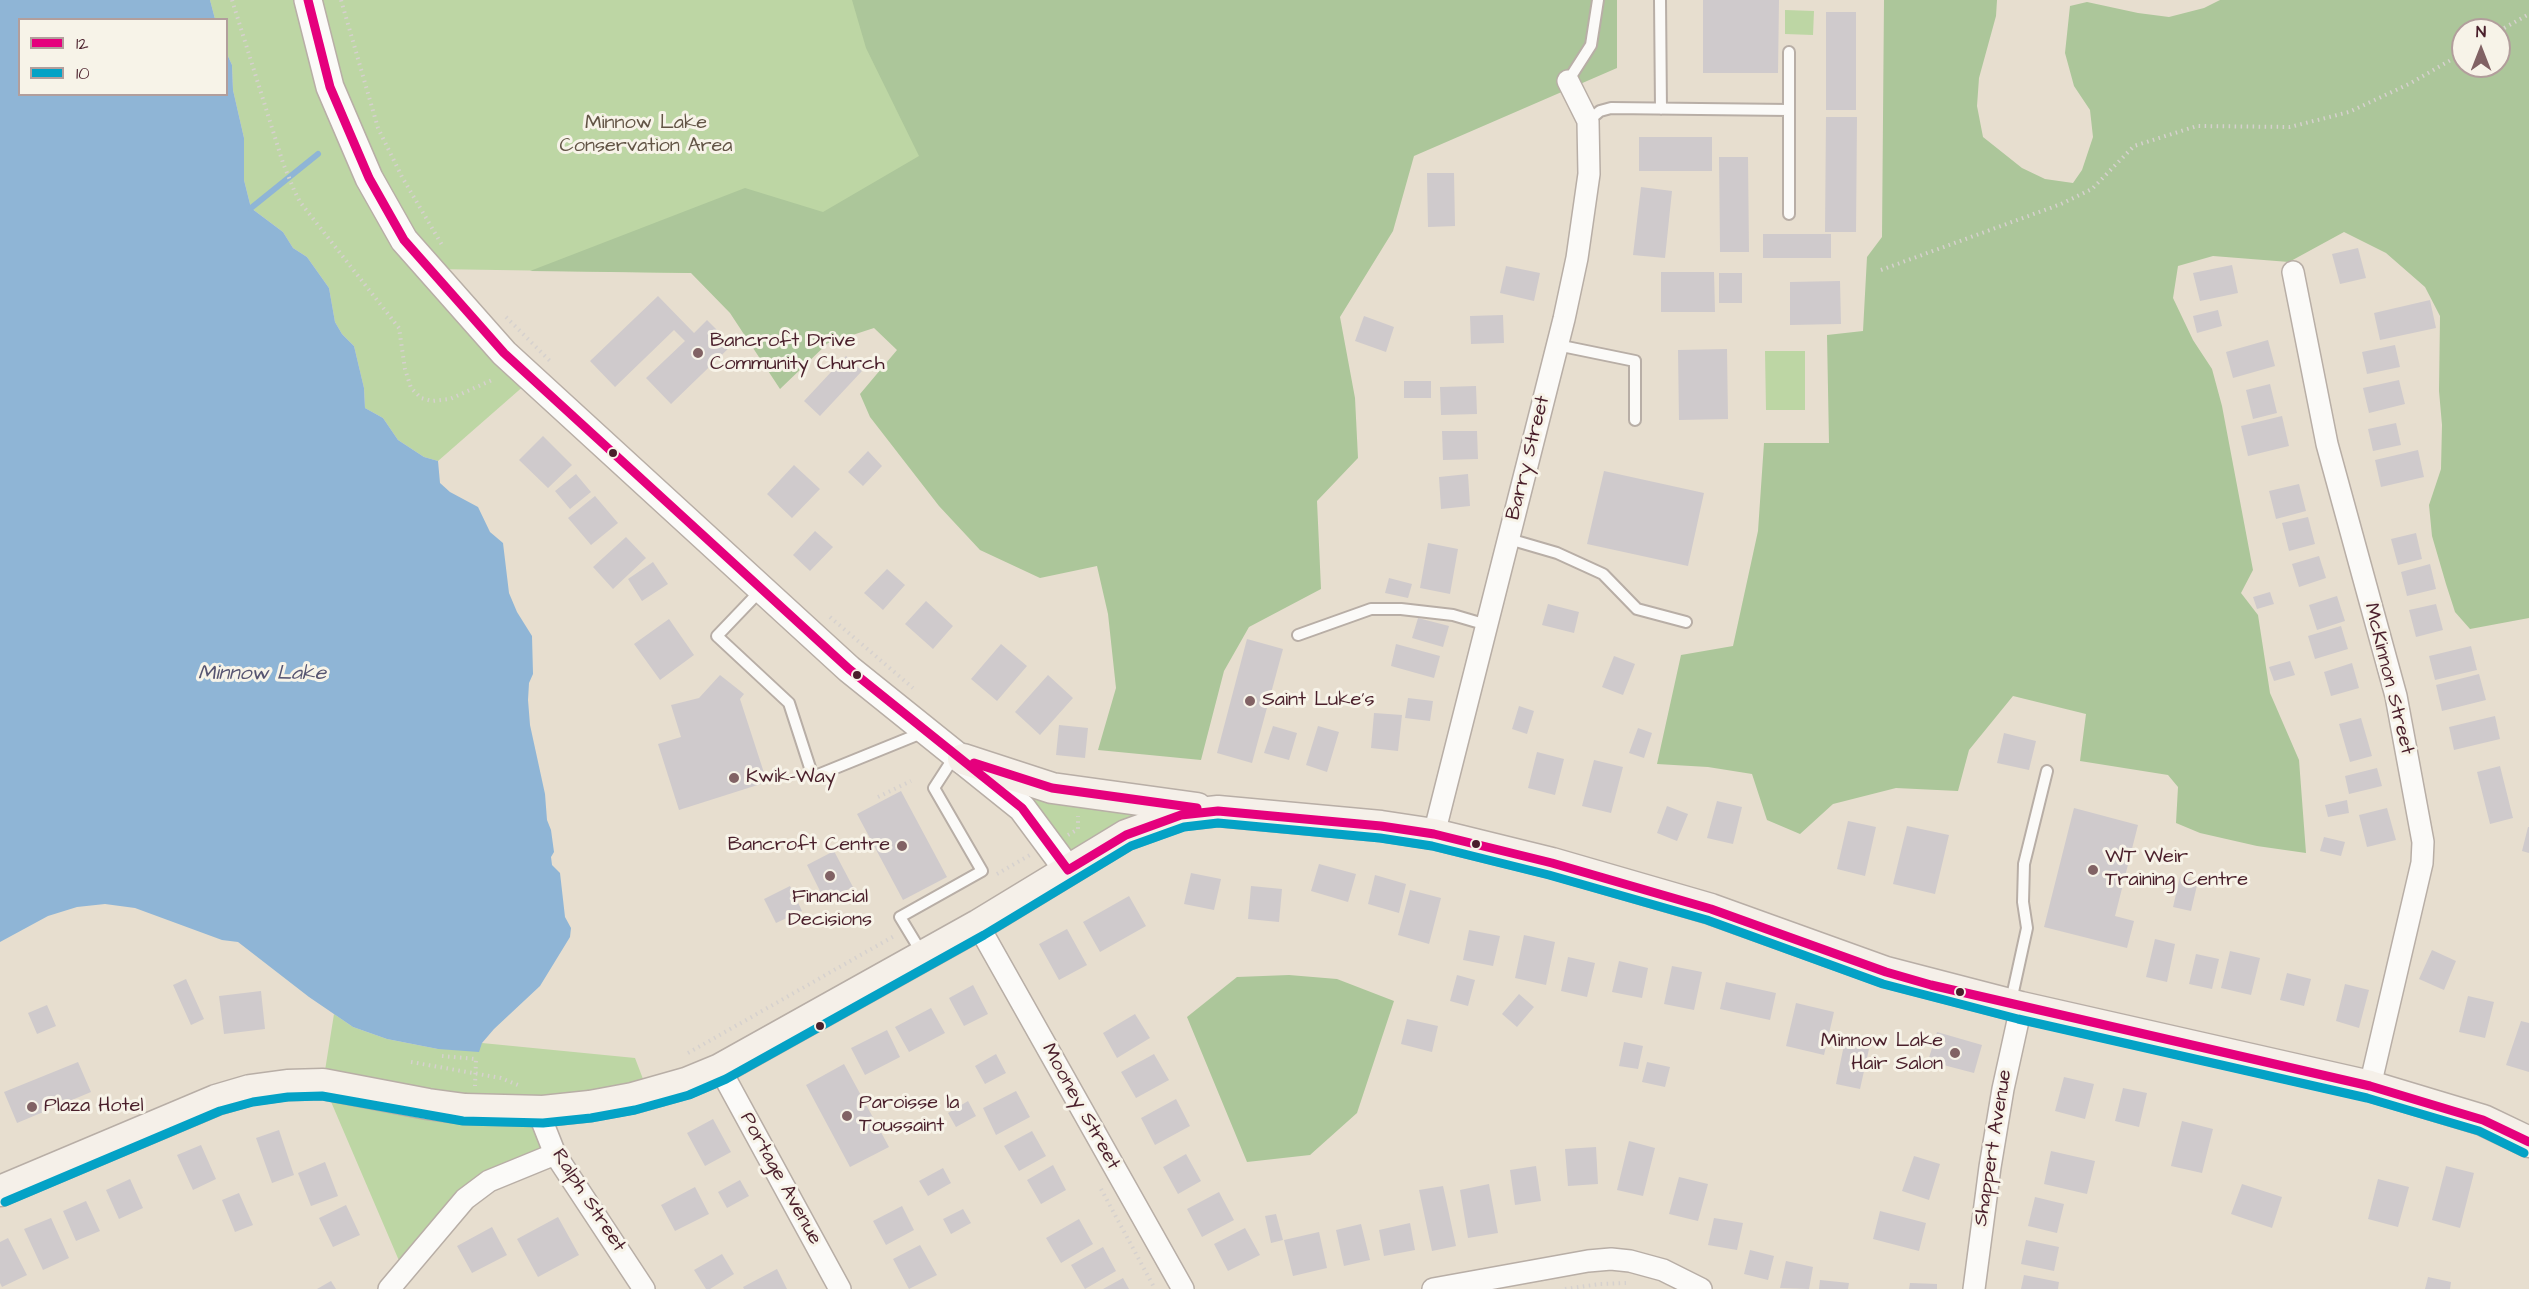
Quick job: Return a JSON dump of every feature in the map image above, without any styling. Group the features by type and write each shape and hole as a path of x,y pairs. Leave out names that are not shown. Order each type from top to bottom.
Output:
{"main road":[{"path":"959,756 1052,788 1218,811 1381,826 1434,834 1552,863 1711,909 1887,972 2016,1006 2370,1086 2483,1120 2529,1142"},
{"path":"0,1191 216,1100 250,1090 287,1085 323,1084 428,1104 538,1111 590,1106 633,1098 686,1083 720,1069 924,956 1126,835 1181,815 1218,811"}],"street":[{"path":"308,0 330,87 369,178 404,240 504,353 849,669 1022,808 1068,870"},
{"name":"Barry Street","path":"1434,834 1557,345 1584,219 1589,174 1588,121 1568,81"},
{"name":"McKinnon Street","path":"2293,272 2327,444 2396,696 2423,842 2422,863 2370,1086"},
{"name":"Mooney Street","path":"978,925 1183,1289"},
{"name":"Shappert Avenue","path":"1974,1289 1991,1156 2016,1006"},
{"name":"Portage Avenue","path":"720,1069 840,1289"},
{"name":"Ralph Street","path":"538,1111 555,1154 644,1289"},
{"path":"389,1289 465,1199 489,1181 555,1154"},
{"path":"1433,1289 1497,1284 1552,1267 1611,1259 1630,1261 1663,1270 1701,1289"}],"lane":[{"path":"1568,81 1591,45 1598,0"},
{"path":"1660,0 1661,108"},
{"path":"1789,52 1789,214"},
{"path":"1588,121 1600,111 1611,108 1789,110"},
{"path":"1557,345 1635,362 1635,420"},
{"path":"1509,539 1557,553 1603,574 1637,609 1686,622"},
{"path":"762,589 717,636 789,703 813,777 906,741 927,730"},
{"path":"1298,635 1371,609 1401,609 1454,615 1487,625"},
{"path":"924,956 900,917 982,871 934,788 959,756"},
{"path":"2016,1006 2027,928 2023,902 2024,864 2047,771"}],"path":[{"path":"232,0 294,190 300,202 399,328 405,369 411,388 421,398 432,401 450,399 492,380"},
{"path":"341,0 378,128 402,177 447,251"},
{"path":"2511,24 2529,14"},
{"path":"1881,270 2061,204 2092,189 2134,146 2197,126 2290,127 2349,112 2411,83 2451,60"},
{"path":"499,310 557,368"},
{"path":"825,613 914,689"},
{"path":"878,797 911,781"},
{"path":"996,874 1078,829 1078,790"},
{"path":"684,1055 907,929"},
{"path":"442,1056 476,1059 475,1087"},
{"path":"411,1062 501,1078 527,1088 505,1088"},
{"path":"468,1086 485,1088"},
{"path":"1565,1289 1599,1284 1631,1283"}],"green space":[{"name":"Minnow Lake Conservation Area","path":"210,0 1366,0 691,273 433,269 534,377 438,461 424,457 398,440 383,418 365,408 364,388 354,346 342,334 335,322 329,288 307,257 293,248 283,232 251,208 244,180 244,138 233,90 232,65 228,56 228,18 215,18"},
{"path":"852,0 1617,0 1617,68 1414,156 1393,231 1340,317 1355,398 1358,458 1317,501 1321,589 1249,627 1224,671 1201,760 1098,750 1116,688 1108,614 1097,566 1040,578 980,550 939,506 870,417 860,394 897,350 874,328 828,343 780,389 730,313 691,273 530,271 745,188 823,212 919,156 866,48"},
{"path":"1884,0 1997,0 1996,16 1979,78 1977,106 1983,137 2022,168 2045,179 2073,183 2082,170 2093,137 2090,110 2074,86 2065,53 2070,6 2087,2 2169,17 2204,8 2220,0 2529,0 2529,618 2470,629 2455,612 2432,536 2429,505 2441,469 2440,316 2425,287 2386,253 2344,232 2289,262 2213,256 2178,266 2173,298 2193,340 2212,369 2222,406 2253,570 2241,593 2258,615 2270,693 2299,760 2306,853 2257,846 2200,833 2176,823 2178,787 2168,775 2080,761 2086,714 2013,696 1969,750 1958,791 1896,788 1833,804 1800,834 1767,820 1752,774 1708,767 1657,764 1681,655 1733,646 1758,531 1764,443 1829,443 1827,335 1863,331 1867,257 1882,237"},
{"path":"1785,10 1814,11 1813,35 1785,34"},
{"path":"1765,351 1805,351 1805,410 1766,410"},
{"path":"963,757 1217,809 1068,867"},
{"path":"1289,975 1337,979 1394,1001 1357,1113 1310,1155 1247,1162 1187,1017 1237,977"},
{"path":"334,1014 353,1027 387,1039 438,1049 482,1043 635,1058 648,1092 536,1109 553,1153 511,1169 403,1270 323,1083"}],"water":[{"name":"Minnow Lake","path":"0,0 210,0 215,18 18,18 18,96 228,96 228,56 232,65 233,90 244,138 244,180 251,208 283,232 293,248 307,257 329,288 335,322 342,334 354,346 364,388 365,408 383,418 398,440 424,457 438,461 440,483 450,492 478,507 490,532 503,543 509,593 517,612 532,636 533,674 529,683 528,700 530,725 545,794 547,820 551,830 554,852 551,857 552,865 560,873 565,917 571,928 570,937 540,986 494,1029 482,1043 479,1052 438,1049 387,1039 353,1027 309,997 238,942 222,940 135,908 105,904 77,907 48,916 0,942"}],"building":[{"path":"1703,0 1779,0 1778,73 1703,73"},
{"path":"1826,12 1856,12 1856,110 1826,110"},
{"path":"1826,117 1857,117 1856,232 1825,232"},
{"path":"1639,137 1712,137 1712,171 1639,171"},
{"path":"1719,157 1748,157 1749,252 1720,252"},
{"path":"1427,173 1454,173 1455,226 1428,227"},
{"path":"1641,187 1672,191 1665,258 1633,255"},
{"path":"1763,234 1831,234 1831,258 1763,258"},
{"path":"2358,248 2366,278 2340,284 2332,254"},
{"path":"2232,265 2238,293 2200,301 2193,273"},
{"path":"1506,266 1540,273 1534,301 1500,293"},
{"path":"1661,272 1714,272 1715,312 1661,312"},
{"path":"1719,273 1742,273 1742,303 1719,303"},
{"path":"1840,281 1841,324 1790,325 1790,282"},
{"name":"Bancroft Drive Community Church","path":"658,296 694,333 707,320 732,345 671,404 646,378 685,341 674,330 615,387 590,361"},
{"path":"2430,300 2436,328 2380,340 2374,313"},
{"path":"2218,310 2222,326 2197,333 2193,316"},
{"path":"1503,315 1504,343 1471,344 1470,316"},
{"path":"1364,316 1394,327 1386,352 1355,341"},
{"path":"2268,340 2275,366 2233,378 2226,352"},
{"path":"2395,345 2400,367 2367,374 2362,352"},
{"path":"1727,349 1728,419 1679,420 1678,350"},
{"path":"846,356 862,371 820,416 804,401"},
{"path":"2399,380 2405,404 2369,413 2363,388"},
{"path":"1404,381 1431,381 1431,398 1404,398"},
{"path":"2270,384 2277,413 2253,419 2246,390"},
{"path":"1476,386 1477,414 1441,415 1440,387"},
{"path":"2282,416 2289,446 2248,456 2241,426"},
{"path":"2396,423 2401,445 2373,451 2368,429"},
{"path":"1442,431 1477,431 1478,459 1443,460"},
{"path":"543,436 572,465 548,488 519,460"},
{"path":"2418,450 2424,477 2381,487 2375,460"},
{"path":"868,451 882,466 863,486 848,472"},
{"path":"794,465 820,489 792,518 767,494"},
{"path":"1604,471 1704,493 1688,566 1587,544"},
{"path":"576,474 591,492 570,509 555,491"},
{"path":"1468,474 1470,506 1441,509 1439,477"},
{"path":"2299,484 2306,511 2276,519 2269,491"},
{"path":"595,496 618,523 591,545 568,518"},
{"path":"2308,517 2315,544 2289,551 2282,523"},
{"path":"815,531 833,547 810,571 793,555"},
{"path":"2416,533 2422,559 2398,565 2391,539"},
{"path":"626,537 646,558 613,589 593,567"},
{"path":"1428,543 1458,549 1450,594 1420,588"},
{"path":"2319,556 2326,578 2299,587 2292,564"},
{"path":"653,562 668,584 642,601 628,579"},
{"path":"2430,564 2436,589 2407,596 2401,572"},
{"path":"887,569 905,585 883,610 864,593"},
{"path":"1389,578 1412,584 1408,598 1385,593"},
{"path":"2270,592 2274,604 2257,609 2253,597"},
{"path":"2337,596 2345,621 2317,630 2309,605"},
{"path":"926,601 953,626 933,649 905,624"},
{"path":"1548,604 1579,612 1574,633 1542,625"},
{"path":"2436,604 2443,630 2416,637 2409,610"},
{"path":"1418,618 1449,626 1443,647 1412,638"},
{"path":"669,619 694,655 660,680 634,644"},
{"path":"2341,626 2348,649 2315,659 2308,636"},
{"name":"Saint Luke's","path":"1247,639 1283,649 1252,763 1217,753"},
{"path":"1001,644 1027,666 997,701 971,679"},
{"path":"1396,644 1440,656 1434,678 1391,666"},
{"path":"2471,646 2477,670 2435,680 2429,656"},
{"path":"1614,656 1635,664 1623,695 1602,687"},
{"path":"2290,661 2295,675 2274,681 2269,667"},
{"path":"2352,663 2359,688 2331,696 2324,672"},
{"path":"2479,674 2486,700 2442,711 2436,685"},
{"path":"720,675 744,694 740,699 767,782 679,810 658,744 681,737 671,705 699,698"},
{"path":"1048,675 1073,698 1040,735 1015,712"},
{"path":"1408,698 1433,701 1430,721 1405,718"},
{"path":"1519,706 1534,711 1527,734 1512,729"},
{"path":"1374,713 1402,715 1398,751 1371,748"},
{"path":"2495,716 2500,739 2454,750 2449,727"},
{"path":"2361,718 2372,756 2350,762 2339,724"},
{"path":"1059,725 1088,728 1085,758 1056,755"},
{"path":"1273,726 1297,733 1289,760 1264,753"},
{"path":"1318,726 1339,732 1327,772 1306,765"},
{"path":"1638,728 1652,733 1644,758 1629,753"},
{"path":"2004,733 2036,741 2029,770 1997,763"},
{"path":"1537,752 1564,759 1555,795 1528,788"},
{"path":"1594,760 1623,767 1611,813 1582,806"},
{"path":"2500,766 2513,818 2490,824 2477,772"},
{"path":"2377,768 2382,786 2349,794 2345,776"},
{"name":"Bancroft Centre","path":"901,791 947,877 903,900 857,814"},
{"path":"2347,800 2349,813 2328,817 2325,805"},
{"path":"1717,801 1742,807 1733,844 1707,838"},
{"path":"1667,806 1688,814 1677,841 1657,833"},
{"name":"WT Weir Training Centre","path":"2074,808 2138,825 2115,916 2134,921 2127,948 2044,927"},
{"path":"2387,808 2396,840 2367,847 2359,815"},
{"path":"1848,821 1876,827 1865,876 1837,869"},
{"path":"1907,826 1949,835 1935,894 1893,884"},
{"path":"2529,827 2529,853 2522,851"},
{"path":"2324,837 2345,842 2341,856 2320,851"},
{"name":"Financial Decisions","path":"834,851 853,887 825,901 807,865"},
{"path":"1319,864 1356,874 1348,902 1311,891"},
{"path":"1191,873 1221,879 1214,910 1184,904"},
{"path":"1375,875 1406,884 1399,913 1368,904"},
{"path":"2180,877 2198,881 2191,911 2173,907"},
{"path":"790,886 802,911 776,923 764,899"},
{"path":"1251,886 1282,889 1279,922 1248,919"},
{"path":"1410,890 1441,898 1429,944 1398,935"},
{"path":"1129,896 1146,926 1100,952 1083,922"},
{"path":"1067,929 1087,965 1059,980 1039,944"},
{"path":"1469,930 1500,936 1493,966 1463,960"},
{"path":"1524,935 1555,942 1546,985 1515,978"},
{"path":"2155,939 2175,944 2167,982 2146,977"},
{"path":"2432,950 2456,961 2444,990 2419,979"},
{"path":"2230,951 2260,958 2251,995 2221,988"},
{"path":"2196,954 2219,959 2212,989 2189,984"},
{"path":"1568,957 1595,963 1587,997 1561,991"},
{"path":"1619,961 1648,968 1642,998 1612,992"},
{"path":"1672,966 1702,972 1694,1010 1664,1004"},
{"path":"2287,973 2311,979 2304,1006 2280,1000"},
{"path":"1457,975 1475,980 1468,1006 1450,1001"},
{"path":"186,979 204,1019 191,1025 173,985"},
{"path":"1726,982 1776,993 1770,1020 1720,1009"},
{"path":"2345,984 2369,990 2359,1028 2336,1021"},
{"path":"973,985 988,1014 964,1026 949,998"},
{"path":"261,991 265,1029 224,1034 219,996"},
{"path":"1519,994 1534,1007 1517,1027 1502,1014"},
{"path":"2468,996 2494,1002 2485,1038 2459,1032"},
{"path":"1796,1003 1834,1012 1824,1055 1786,1046"},
{"path":"47,1005 56,1026 37,1034 28,1013"},
{"path":"931,1008 945,1033 909,1052 895,1027"},
{"path":"1135,1014 1150,1038 1117,1058 1103,1033"},
{"path":"1407,1019 1438,1026 1432,1052 1401,1044"},
{"path":"2521,1021 2529,1023 2529,1072 2506,1065"},
{"path":"887,1030 900,1057 865,1075 851,1048"},
{"name":"Minnow Lake Hair Salon","path":"1937,1032 1982,1045 1974,1073 1928,1061"},
{"path":"1846,1035 1871,1040 1860,1089 1836,1084"},
{"path":"1624,1042 1643,1046 1638,1069 1619,1066"},
{"path":"996,1054 1006,1073 985,1084 975,1066"},
{"path":"1154,1054 1169,1080 1136,1098 1121,1072"},
{"name":"Plaza Hotel","path":"78,1062 91,1092 17,1123 4,1092"},
{"path":"1647,1062 1670,1067 1665,1087 1642,1082"},
{"name":"Paroisse la Toussaint","path":"844,1064 889,1147 850,1167 806,1085"},
{"path":"2064,1077 2094,1084 2085,1119 2055,1111"},
{"path":"2123,1088 2147,1093 2139,1127 2115,1121"},
{"path":"1016,1091 1030,1117 996,1135 983,1108"},
{"path":"1176,1099 1190,1126 1155,1145 1141,1118"},
{"path":"968,1101 976,1116 956,1127 948,1113"},
{"path":"713,1119 731,1152 705,1166 687,1133"},
{"path":"2182,1121 2213,1129 2202,1173 2171,1166"},
{"path":"279,1130 294,1175 272,1183 256,1138"},
{"path":"1032,1131 1046,1156 1019,1171 1004,1146"},
{"path":"1629,1141 1655,1148 1643,1196 1617,1190"},
{"path":"201,1145 216,1179 193,1190 177,1155"},
{"path":"1596,1147 1598,1184 1568,1186 1565,1149"},
{"path":"2051,1151 2095,1161 2087,1194 2044,1184"},
{"path":"1186,1154 1201,1181 1178,1194 1163,1167"},
{"path":"1914,1156 1940,1164 1929,1200 1902,1191"},
{"path":"325,1162 338,1196 311,1206 298,1173"},
{"path":"1053,1165 1066,1190 1041,1204 1027,1180"},
{"path":"1536,1166 1541,1201 1515,1205 1510,1170"},
{"path":"2446,1166 2474,1173 2460,1228 2432,1220"},
{"path":"943,1168 951,1183 928,1196 919,1181"},
{"path":"1679,1177 1708,1184 1698,1221 1669,1214"},
{"path":"130,1179 143,1208 119,1219 106,1190"},
{"path":"2378,1179 2409,1187 2398,1227 2368,1219"},
{"path":"740,1180 749,1196 727,1208 718,1192"},
{"path":"1489,1184 1498,1233 1468,1238 1460,1190"},
{"path":"2242,1184 2282,1197 2272,1228 2231,1214"},
{"path":"1443,1186 1456,1246 1432,1251 1419,1190"},
{"path":"695,1187 709,1214 675,1231 661,1205"},
{"path":"1219,1192 1234,1220 1202,1237 1187,1209"},
{"path":"239,1193 253,1225 235,1232 222,1200"},
{"path":"2035,1197 2064,1204 2057,1233 2028,1226"},
{"path":"86,1201 100,1231 76,1241 63,1211"},
{"path":"346,1205 360,1235 333,1247 319,1218"},
{"path":"902,1206 914,1230 886,1245 873,1221"},
{"path":"963,1209 971,1223 951,1234 943,1219"},
{"path":"1880,1211 1926,1223 1919,1251 1873,1239"},
{"path":"1276,1214 1283,1240 1271,1243 1265,1216"},
{"path":"558,1217 579,1255 538,1277 517,1239"},
{"path":"51,1218 69,1258 43,1270 24,1229"},
{"path":"1714,1218 1743,1223 1737,1250 1708,1245"},
{"path":"1079,1219 1093,1244 1061,1263 1046,1238"},
{"path":"1410,1223 1415,1250 1384,1256 1379,1230"},
{"path":"1361,1224 1370,1260 1344,1266 1336,1230"},
{"path":"492,1227 507,1255 472,1273 457,1246"},
{"path":"1245,1228 1260,1255 1228,1271 1214,1244"},
{"path":"1319,1232 1327,1268 1293,1276 1284,1240"},
{"path":"8,1238 27,1275 2,1287 0,1283 0,1242"},
{"path":"2026,1240 2059,1247 2054,1271 2021,1264"},
{"path":"920,1245 937,1275 909,1289 893,1259"},
{"path":"1103,1247 1116,1271 1085,1289 1071,1265"},
{"path":"1750,1250 1774,1256 1768,1280 1744,1274"},
{"path":"722,1254 734,1274 710,1289 706,1289 694,1270"},
{"path":"1786,1261 1813,1267 1809,1289 1780,1288"},
{"path":"777,1269 787,1289 744,1289 743,1287"},
{"path":"2024,1275 2059,1282 2058,1289 2021,1289"},
{"path":"2428,1277 2451,1282 2450,1289 2425,1289"},
{"path":"1123,1278 1129,1289 1103,1289"},
{"path":"1820,1280 1849,1283 1848,1289 1819,1289"},
{"path":"331,1281 336,1289 317,1289"},
{"path":"1910,1283 1937,1284 1937,1289 1909,1289"}],"waterway":[{"path":"251,208 318,154"}],"transit line":[{"name":"12","path":"308,0 330,87 369,178 404,240 504,353 849,669 1022,808 1068,870 1126,835 1181,815 1218,811 1381,826 1434,834 1552,863 1711,909 1886,972 1931,985 2370,1086 2483,1120 2529,1142"},
{"name":"12","path":"974,763 1052,788 1197,808"},
{"name":"10","path":"5,1202 220,1111 253,1102 288,1097 322,1096 463,1121 543,1123 635,1110 689,1095 726,1079 984,935 1131,846 1184,827 1218,823 1380,838 1432,846 1549,875 1707,920 1883,984 2018,1019 2367,1098 2479,1131 2524,1153"}],"place":[{"name":"Bancroft Drive Community Church","path":"698,353"},
{"name":"Saint Luke's","path":"1250,701"},
{"name":"Kwik-Way","path":"734,778"},
{"name":"Bancroft Centre","path":"902,846"},
{"name":"WT Weir Training Centre","path":"2093,870"},
{"name":"Financial Decisions","path":"830,876"},
{"name":"Minnow Lake Hair Salon","path":"1955,1053"},
{"name":"Plaza Hotel","path":"32,1107"},
{"name":"Paroisse la Toussaint","path":"847,1116"}]}
